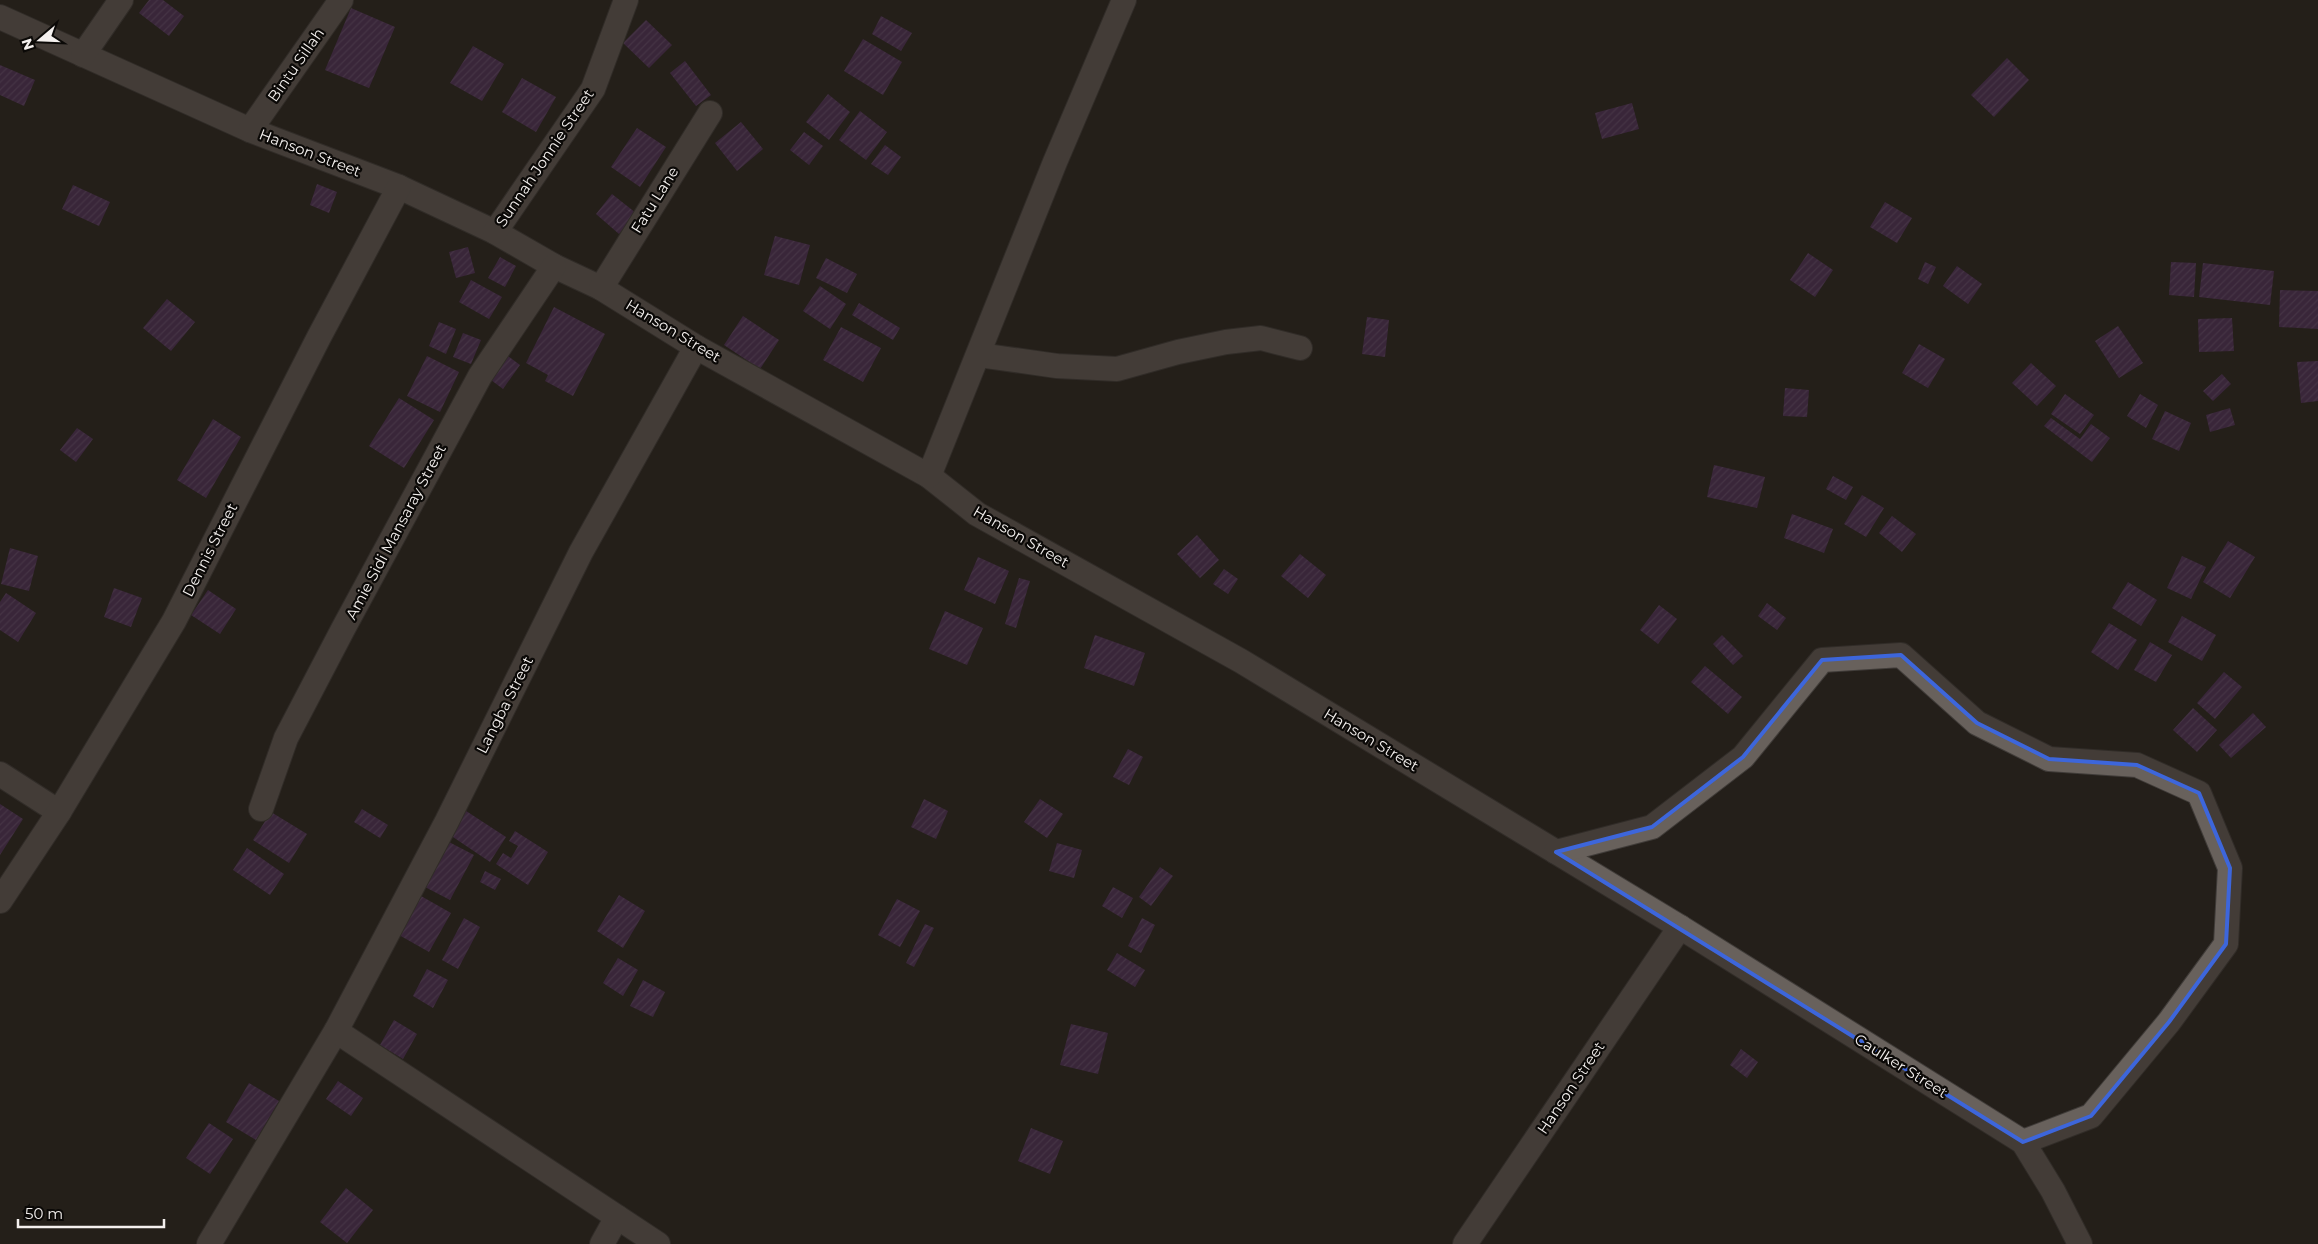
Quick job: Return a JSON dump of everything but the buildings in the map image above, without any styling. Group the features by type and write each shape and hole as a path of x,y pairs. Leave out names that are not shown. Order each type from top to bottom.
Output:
{"street":[{"path":"82,55 121,0"},
{"name":"Bintu Sillah","path":"250,130 341,0"},
{"path":"929,476 1055,162 1124,0"},
{"name":"Sunnah Jonnie Street","path":"495,232 593,89 624,1"},
{"name":"Hanson Street","path":"0,17 250,130 398,187 495,232 554,266 601,288 696,347 929,476 977,514 1241,661 1680,927 1465,1244"},
{"name":"Fatu Lane","path":"601,288 710,113"},
{"name":"Dennis Street","path":"0,901 59,812 174,621 319,336 398,187"},
{"name":"Amie Sidi Mansaray Street","path":"262,809 286,738 348,621 480,376 554,266"},
{"path":"979,355 1057,366 1117,369 1178,352 1226,342 1261,338 1300,348"},
{"name":"Langba Street","path":"209,1244 336,1031 447,821 582,552 696,347"},
{"path":"1556,852 1652,827 1743,757 1822,660 1901,654 1977,723 2049,759 2137,765 2199,793 2230,868 2226,944 2169,1022 2091,1116 2023,1142"},
{"path":"0,774 59,812"},
{"name":"Caulker Street","path":"1680,927 2023,1142 2053,1191 2080,1244"},
{"path":"336,1031 368,1054 658,1244"},
{"path":"602,1244 617,1217"}],"highlighted area":[{"path":"1901,655 1977,723 2049,759 2137,765 2199,793 2230,868 2226,944 2169,1022 2091,1116 2023,1142 1556,852 1652,827 1743,757 1822,660"}]}
